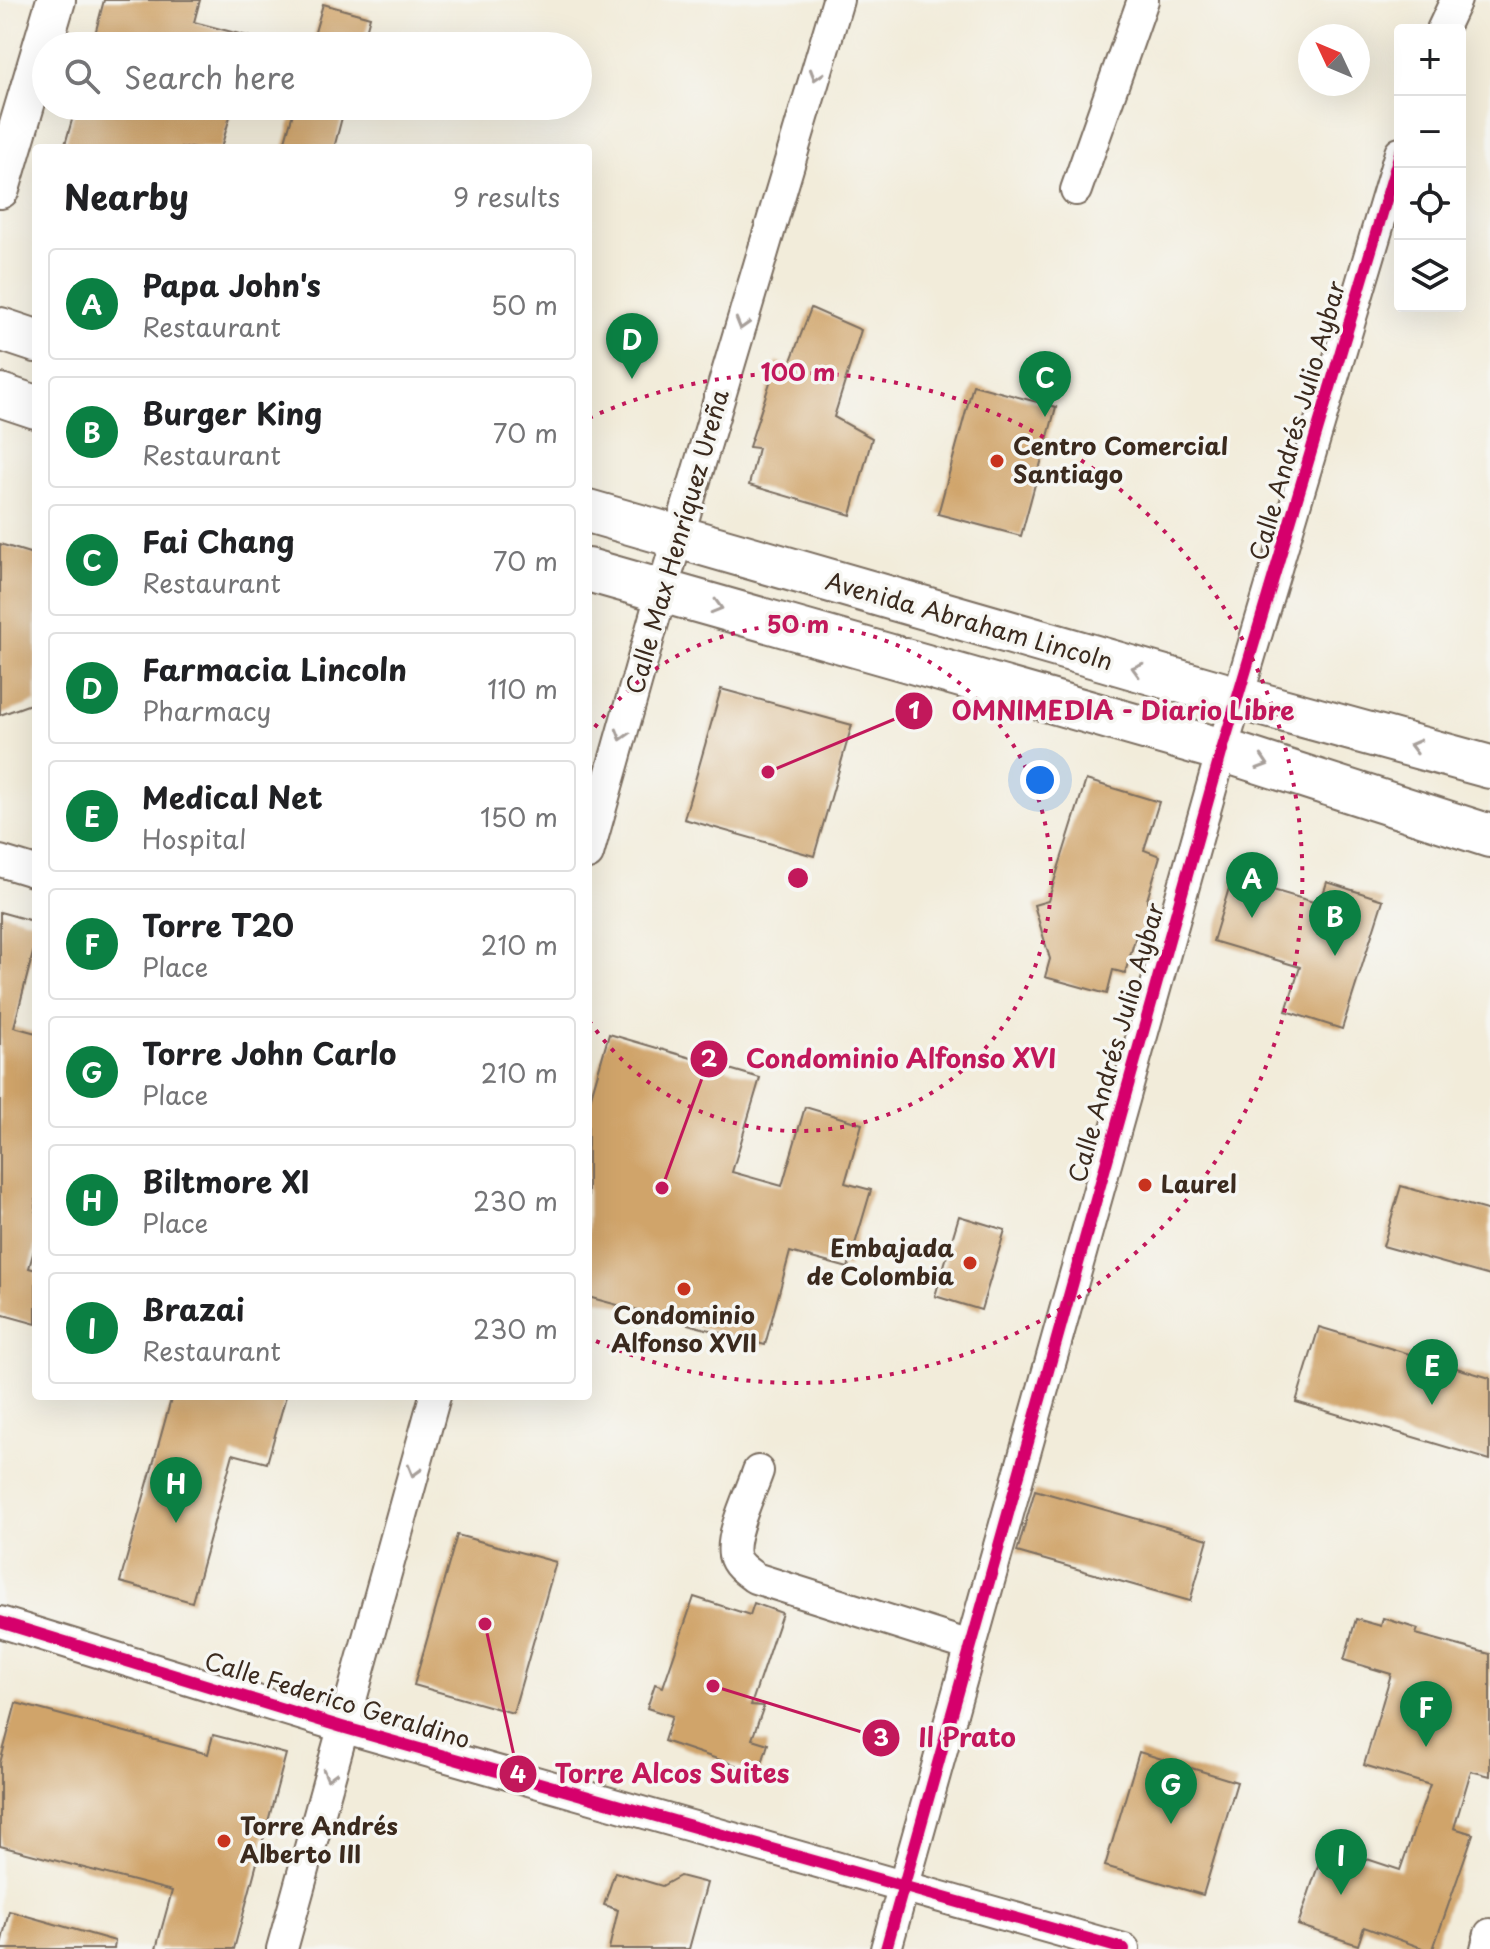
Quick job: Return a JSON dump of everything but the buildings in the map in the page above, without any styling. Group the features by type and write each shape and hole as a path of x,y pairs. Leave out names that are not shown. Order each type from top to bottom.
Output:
{"main road":[{"path":"0,329 32,340"},
{"path":"0,395 32,406"},
{"name":"Avenida Abraham Lincoln","path":"592,512 1490,767"},
{"path":"592,571 1222,750 1490,836"}],"street":[{"path":"47,32 56,0"},
{"name":"Calle Max Henríquez Ureña","path":"592,840 662,591 838,0"},
{"path":"1076,190 1143,0"},
{"path":"1445,24 1456,0"},
{"path":"0,189 32,81"},
{"name":"Calle Andrés Julio Aybar","path":"886,1949 1222,750 1396,168"},
{"path":"0,861 32,871"},
{"path":"282,1949 434,1400"},
{"path":"758,1471 734,1541 734,1558 743,1569 755,1578 970,1646"},
{"name":"Calle Federico Geraldino","path":"0,1622 342,1727 1124,1949"},
{"path":"1486,1949 1490,1934"}],"cycle path":[{"path":"886,1949 1222,750 1396,168"},
{"path":"0,1622 342,1727 1124,1949"}],"place":[{"name":"Farmacia Lincoln","path":"632,379"},
{"name":"Fai Chang","path":"1045,417"},
{"name":"Centro Comercial Santiago","path":"997,461"},
{"name":"OMNIMEDIA - Diario Libre","path":"768,772"},
{"name":"Papa John's","path":"1252,918"},
{"name":"Burger King","path":"1335,956"},
{"name":"Laurel","path":"1145,1185"},
{"name":"Condominio Alfonso XVI","path":"662,1188"},
{"name":"Embajada de Colombia","path":"970,1263"},
{"name":"Condominio Alfonso XVII","path":"684,1289"},
{"name":"Medical Net","path":"1432,1405"},
{"name":"Biltmore XI","path":"176,1523"},
{"name":"Torre Alcos Suites","path":"485,1624"},
{"name":"Il Prato","path":"713,1686"},
{"name":"Torre T20","path":"1426,1747"},
{"name":"Torre John Carlo","path":"1171,1824"},
{"name":"Torre Andrés Alberto III","path":"224,1841"},
{"name":"Brazai","path":"1341,1895"}]}
